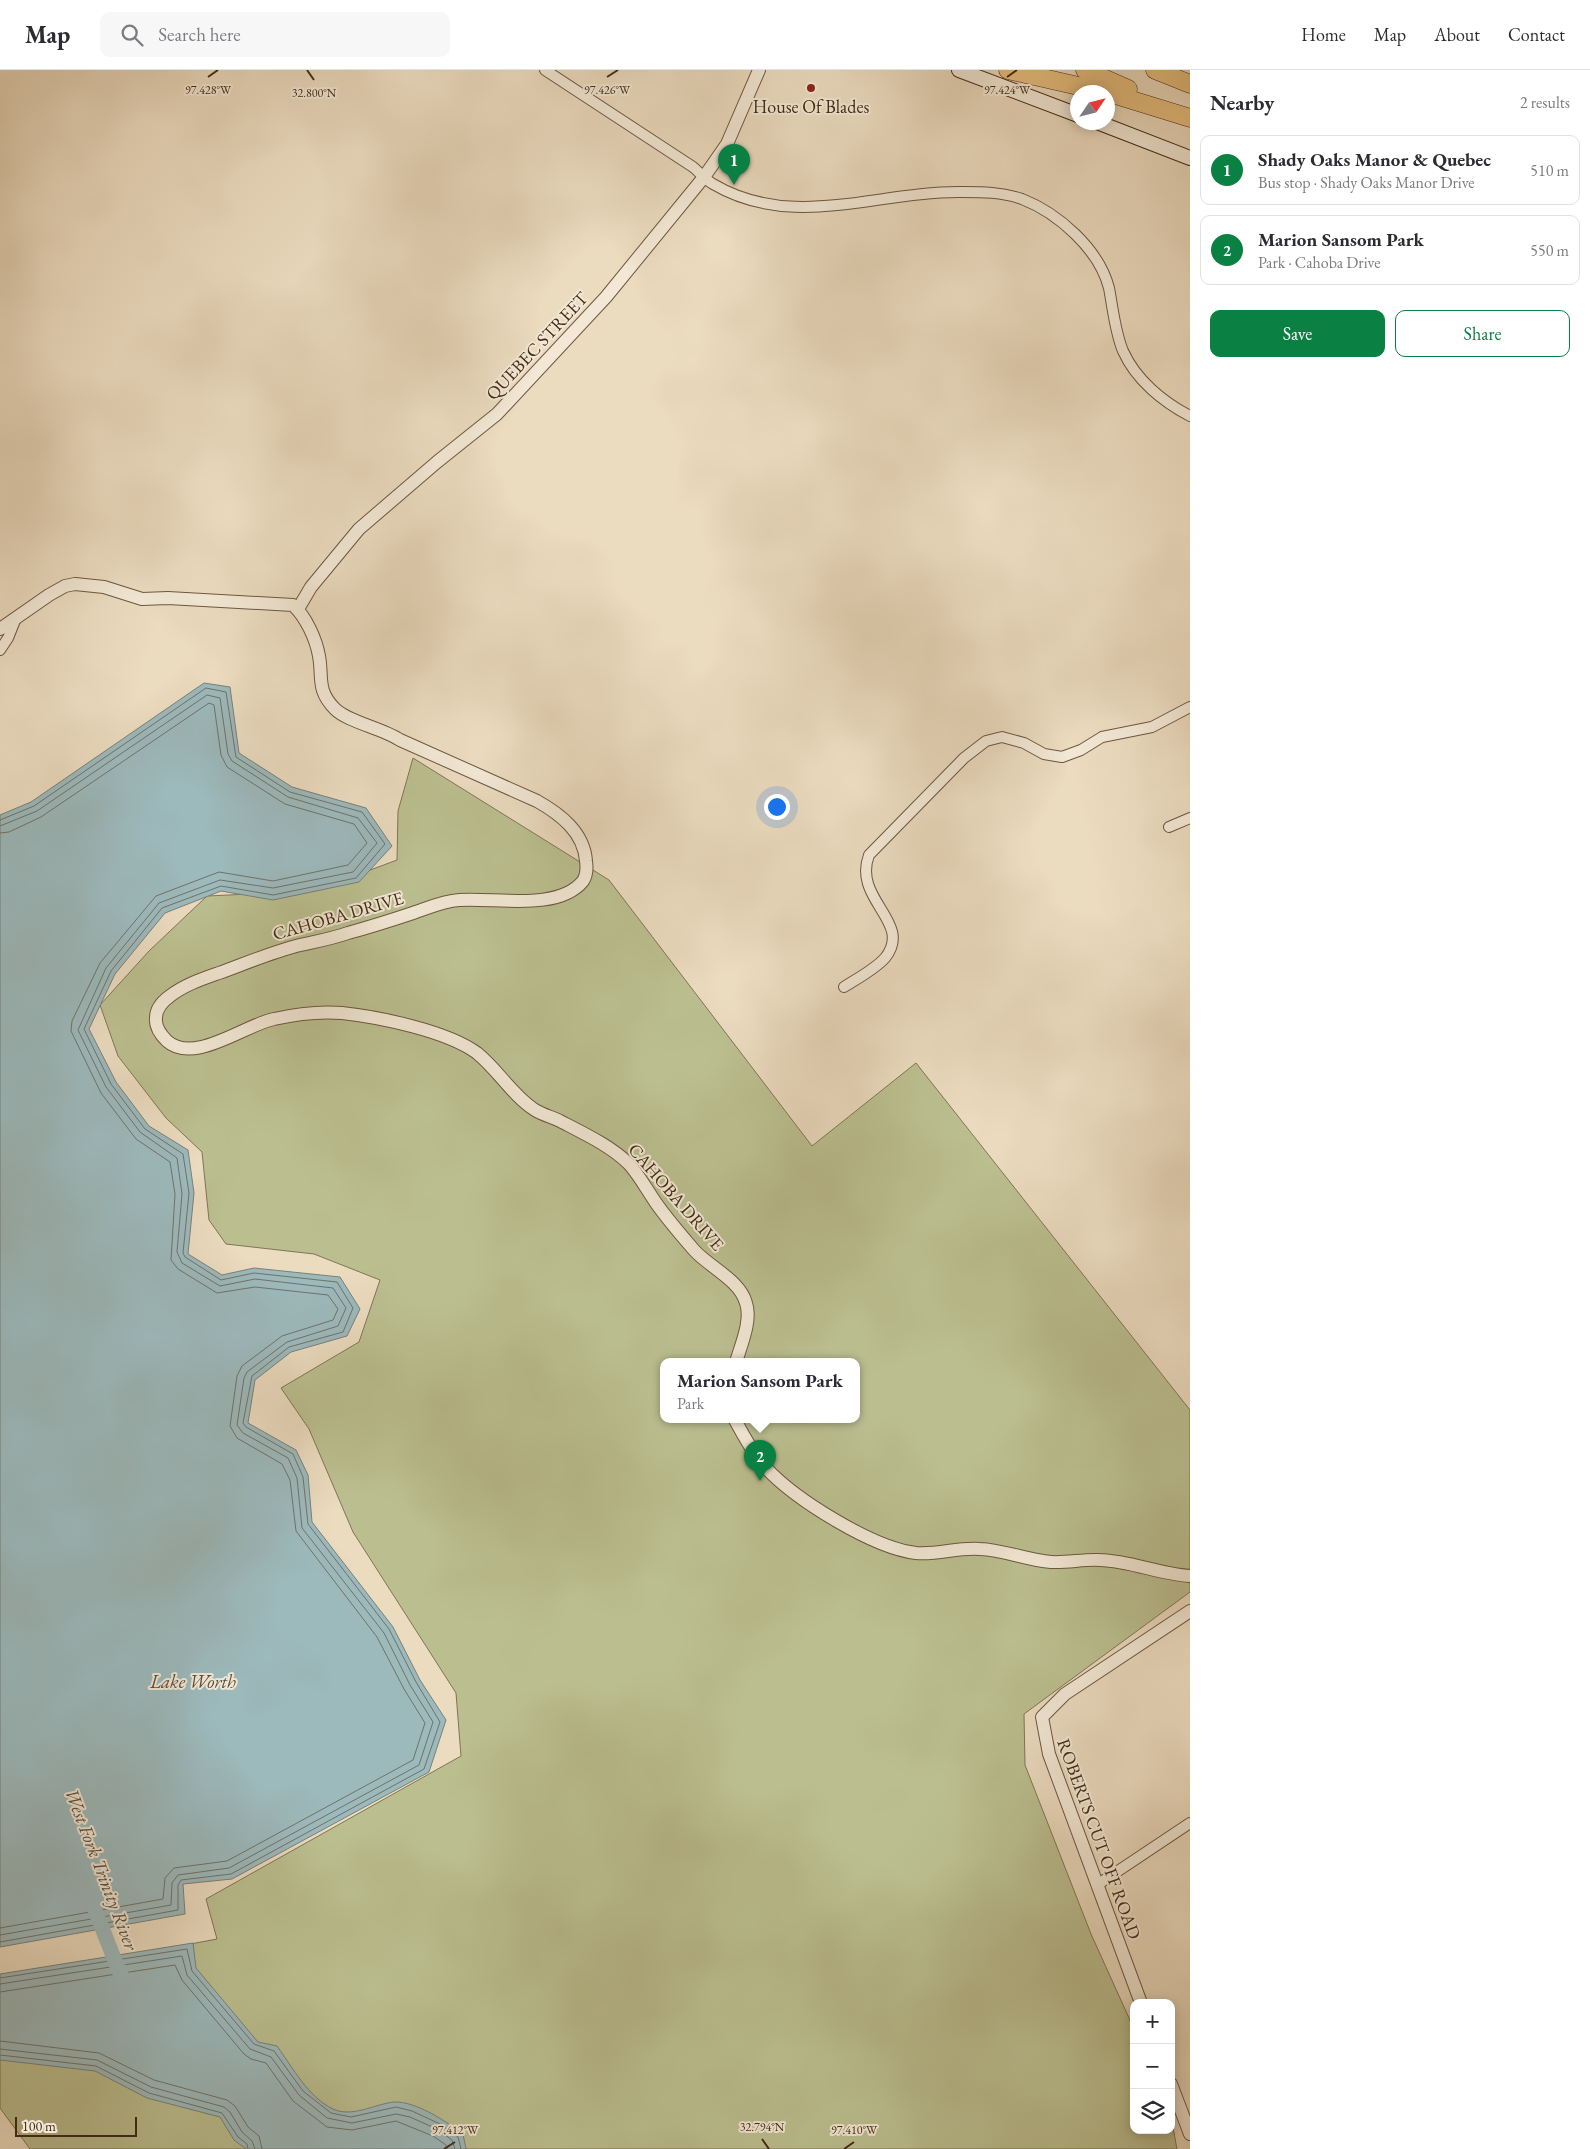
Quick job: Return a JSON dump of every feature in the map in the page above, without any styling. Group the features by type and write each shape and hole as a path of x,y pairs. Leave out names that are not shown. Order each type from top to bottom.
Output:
{"highway":[{"path":"1008,70 1109,93 1190,117"},
{"path":"1085,70 1190,117"},
{"path":"1156,70 1190,84"}],"main road":[{"path":"959,70 1070,112"},
{"path":"1115,129 1190,158"}],"street":[{"path":"544,70 693,167 712,183 749,200 784,207 828,206 940,192 1002,193 1023,200 1052,216 1087,245 1108,286 1123,351 1130,364 1150,388 1170,405 1190,416"},
{"name":"QUEBEC STREET","path":"298,609 311,587 359,529 437,462 498,414 606,297 704,176 727,144 759,70"},
{"path":"0,629 49,595 65,586 75,584 104,587 142,599 168,598 288,603 298,609"},
{"name":"CAHOBA DRIVE","path":"298,609 317,645 321,686 334,708 344,716 390,734 537,801 557,812 571,826 585,849 586,874 583,881 560,895 529,900 458,900 438,904 332,938 265,956 194,982 171,994 163,1002 156,1014 155,1024 163,1038 172,1045 188,1049 206,1046 254,1025 273,1019 329,1012 359,1015 416,1028 459,1043 475,1051 498,1072 532,1109 557,1120 614,1152 630,1165 669,1221 698,1254 739,1290 748,1307 746,1327 737,1358"},
{"path":"0,650 8,638 16,618"},
{"path":"844,987 882,961 890,949 893,935 888,919 867,888 865,875 870,855 964,758 986,741 1002,737 1024,743 1044,754 1062,757 1081,750 1102,738 1152,727 1190,707"},
{"path":"1169,827 1190,818"},
{"path":"737,1423 752,1450 766,1468 800,1496 860,1534 896,1549 917,1553 940,1553 959,1548 982,1548 1019,1558 1052,1562 1119,1561 1165,1573 1190,1576"},
{"name":"ROBERTS CUT OFF ROAD","path":"1139,1999 1049,1754 1042,1718 1047,1710 1065,1694 1190,1611"},
{"path":"1097,1884 1190,1823"},
{"path":"1173,2089 1190,2134"}],"green space":[{"path":"413,758 609,880 812,1146 916,1063 1190,1410 1190,1592 1024,1714 1025,1765 1091,1934 1130,2020 1130,2134 1174,2134 1177,2149 30,2149 0,2108 0,1980 217,1939 206,1899 461,1756 456,1693 353,1532 309,1429 281,1388 359,1342 380,1280 314,1254 226,1244 209,1220 202,1152 166,1118 118,1056 100,1005 149,951 207,896 314,891 397,860 398,811"}],"water":[{"name":"Lake Worth","path":"204,683 230,687 239,753 292,787 366,808 392,846 359,882 273,900 221,891 165,913 115,974 89,1029 116,1082 149,1126 188,1150 194,1193 188,1254 222,1275 254,1268 340,1277 360,1309 347,1336 291,1352 255,1380 248,1423 296,1450 308,1475 312,1522 393,1627 420,1680 446,1720 429,1772 232,1879 183,1884 185,1914 0,1947 0,815 31,802"},
{"path":"193,1943 196,1968 258,2042 277,2046 309,2090 324,2104 333,2109 348,2112 394,2102 412,2105 440,2118 463,2134 466,2149 246,2149 234,2140 220,2117 147,2098 95,2071 0,2060 0,1974"}],"waterway":[{"name":"West Fork Trinity River","path":"95,1910 119,1971 121,1971"}],"place":[{"name":"House Of Blades","path":"811,88"},
{"name":"Shady Oaks Manor & Quebec","path":"734,185"},
{"name":"Marion Sansom Park","path":"760,1481"}]}
